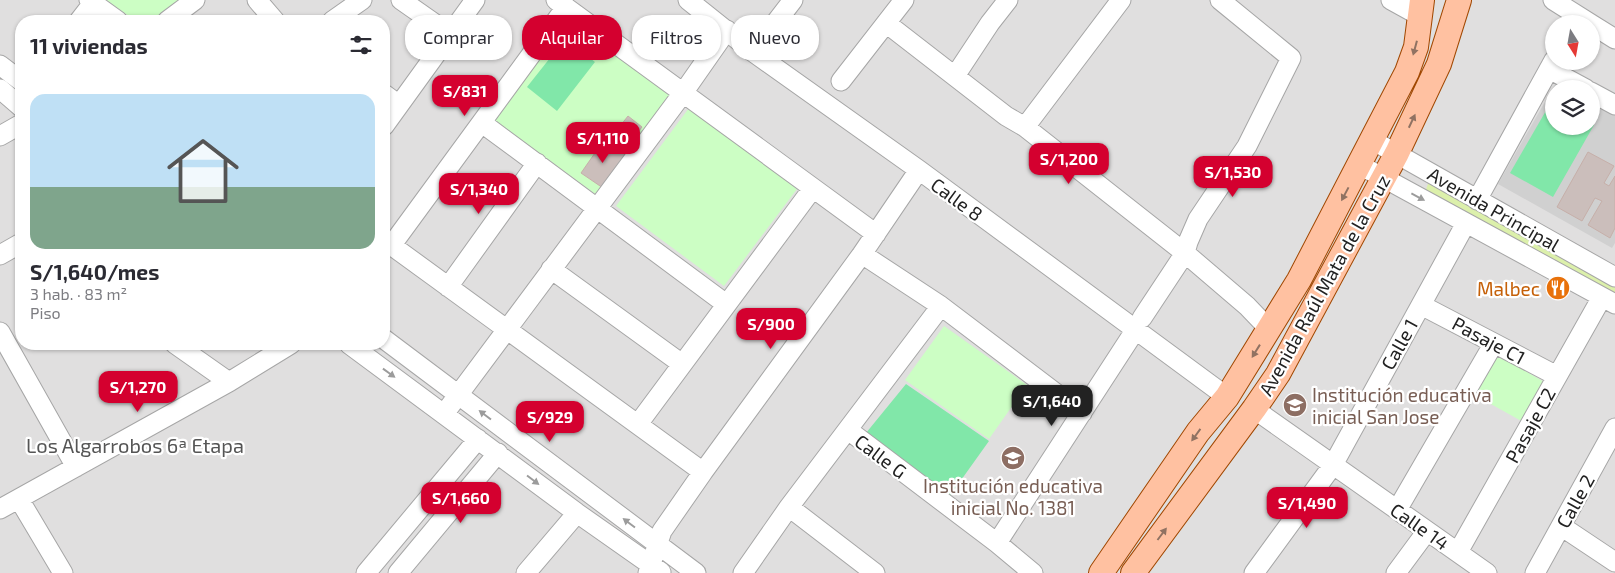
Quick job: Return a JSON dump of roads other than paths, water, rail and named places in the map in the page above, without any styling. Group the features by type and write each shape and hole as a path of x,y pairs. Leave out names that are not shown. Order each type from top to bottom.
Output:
{"main road":[{"name":"Avenida Raúl Mata de la Cruz","path":"1133,573 1278,374 1397,153 1439,64 1459,0"},
{"name":"Avenida Raúl Mata de la Cruz","path":"1101,573 1198,432 1227,397 1299,280 1407,72 1416,46 1421,8"}],"street":[{"path":"175,15 195,0"},
{"path":"257,0 270,15"},
{"path":"341,15 362,0"},
{"path":"401,0 422,15"},
{"path":"465,15 475,0"},
{"name":"Calle 8","path":"688,0 731,33"},
{"path":"781,15 793,0"},
{"path":"841,82 904,0"},
{"path":"955,76 990,23 1008,0"},
{"path":"1025,127 1121,0"},
{"path":"997,544 1185,253 1198,219 1247,146 1291,58 1220,0"},
{"path":"1391,0 1421,8"},
{"path":"1553,0 1573,15"},
{"path":"83,15 91,2 109,15"},
{"path":"390,240 482,123 561,4 876,234"},
{"path":"886,23 1006,116 1025,127 1185,253 1247,306 1269,329"},
{"path":"444,414 683,93 727,30"},
{"path":"1600,31 1615,39"},
{"path":"391,99 428,60"},
{"name":"Calle 8","path":"764,60 1139,324 1227,397"},
{"path":"0,65 15,76"},
{"path":"1477,200 1548,70"},
{"path":"1559,70 1573,80"},
{"path":"0,89 15,102"},
{"path":"1600,96 1615,104"},
{"path":"482,123 726,304"},
{"path":"0,136 15,127"},
{"name":"Avenida Principal","path":"1372,140 1477,200 1613,271"},
{"path":"448,287 537,163"},
{"name":"Avenida Principal","path":"1359,167 1608,301"},
{"path":"357,350 654,571 662,531 862,254 919,170"},
{"path":"638,424 813,188"},
{"name":"Calle 1","path":"1254,573 1333,465 1466,223"},
{"path":"390,244 703,472"},
{"path":"0,255 15,246"},
{"path":"862,254 941,306 1082,413"},
{"path":"551,269 682,364"},
{"name":"Pasaje C2","path":"1458,552 1557,376 1608,301"},
{"name":"Pasaje C1","path":"1421,305 1557,376"},
{"path":"743,573 789,508 941,306"},
{"path":"0,332 76,467"},
{"path":"390,343 696,573"},
{"path":"1397,510 1494,343"},
{"path":"184,350 229,382"},
{"path":"0,509 229,382 281,350"},
{"name":"Calle 14","path":"1254,409 1487,573"},
{"name":"Calle 2","path":"1535,573 1615,428"},
{"name":"Calle G","path":"848,430 1033,573"},
{"path":"366,573 478,439"},
{"path":"398,573 498,454"},
{"path":"19,498 63,573"},
{"path":"789,508 875,573"},
{"path":"526,573 577,513"},
{"path":"1561,526 1615,562"},
{"path":"1396,573 1427,531"}],"place":[{"name":"Malbec","path":"1558,288"},
{"name":"Institución educativa inicial San Jose","path":"1295,405"},
{"name":"Institución educativa inicial No. 1381","path":"1013,458"}],"district":[{"name":"Los Algarrobos 6ª Etapa","path":"135,445"}]}
